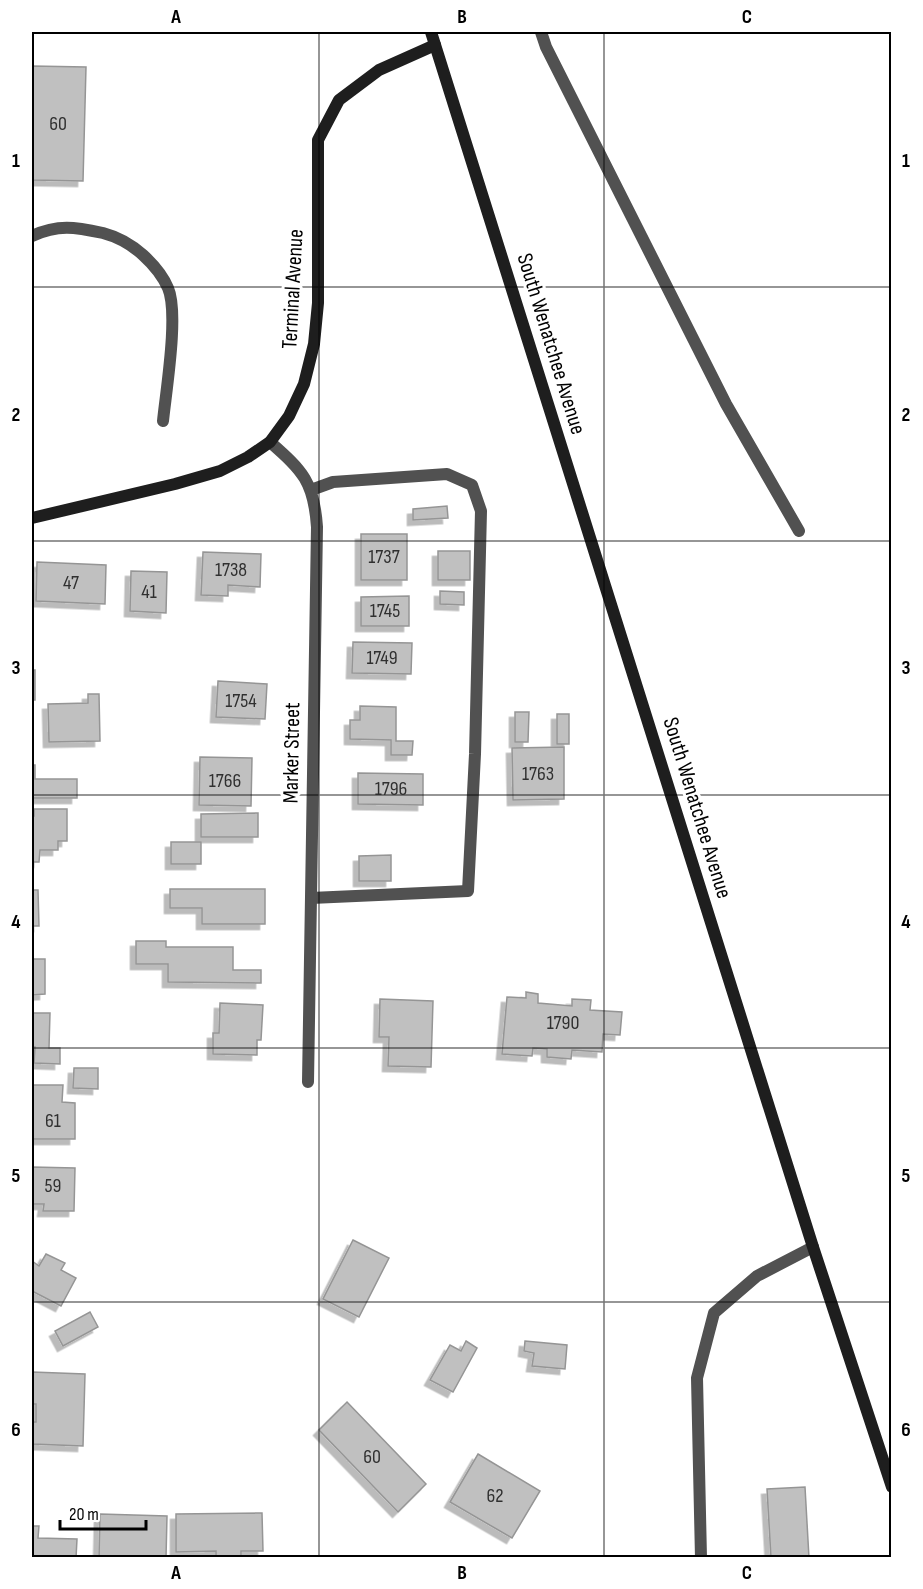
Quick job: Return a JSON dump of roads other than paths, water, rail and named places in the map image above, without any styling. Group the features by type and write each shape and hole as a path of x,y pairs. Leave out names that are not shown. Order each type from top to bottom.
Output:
{"main road":[{"name":"South Wenatchee Avenue","path":"431,32 813,1247 891,1487"},
{"name":"Terminal Avenue","path":"32,518 220,471 248,457 270,442 289,416 304,384 314,344 318,303 318,140 339,100 379,70 435,45"}],"street":[{"path":"541,32 546,47 726,404 799,531"},
{"path":"32,236 50,228 82,228 115,236 139,252 159,270 169,290 173,321 163,421"},
{"name":"Marker Street","path":"270,442 292,461 306,480 315,500 317,527 309,1082"},
{"path":"311,490 333,482 447,474 472,485 481,511 475,754 468,891 311,898"},
{"path":"701,1557 697,1378 714,1313 757,1276 813,1247"}]}
